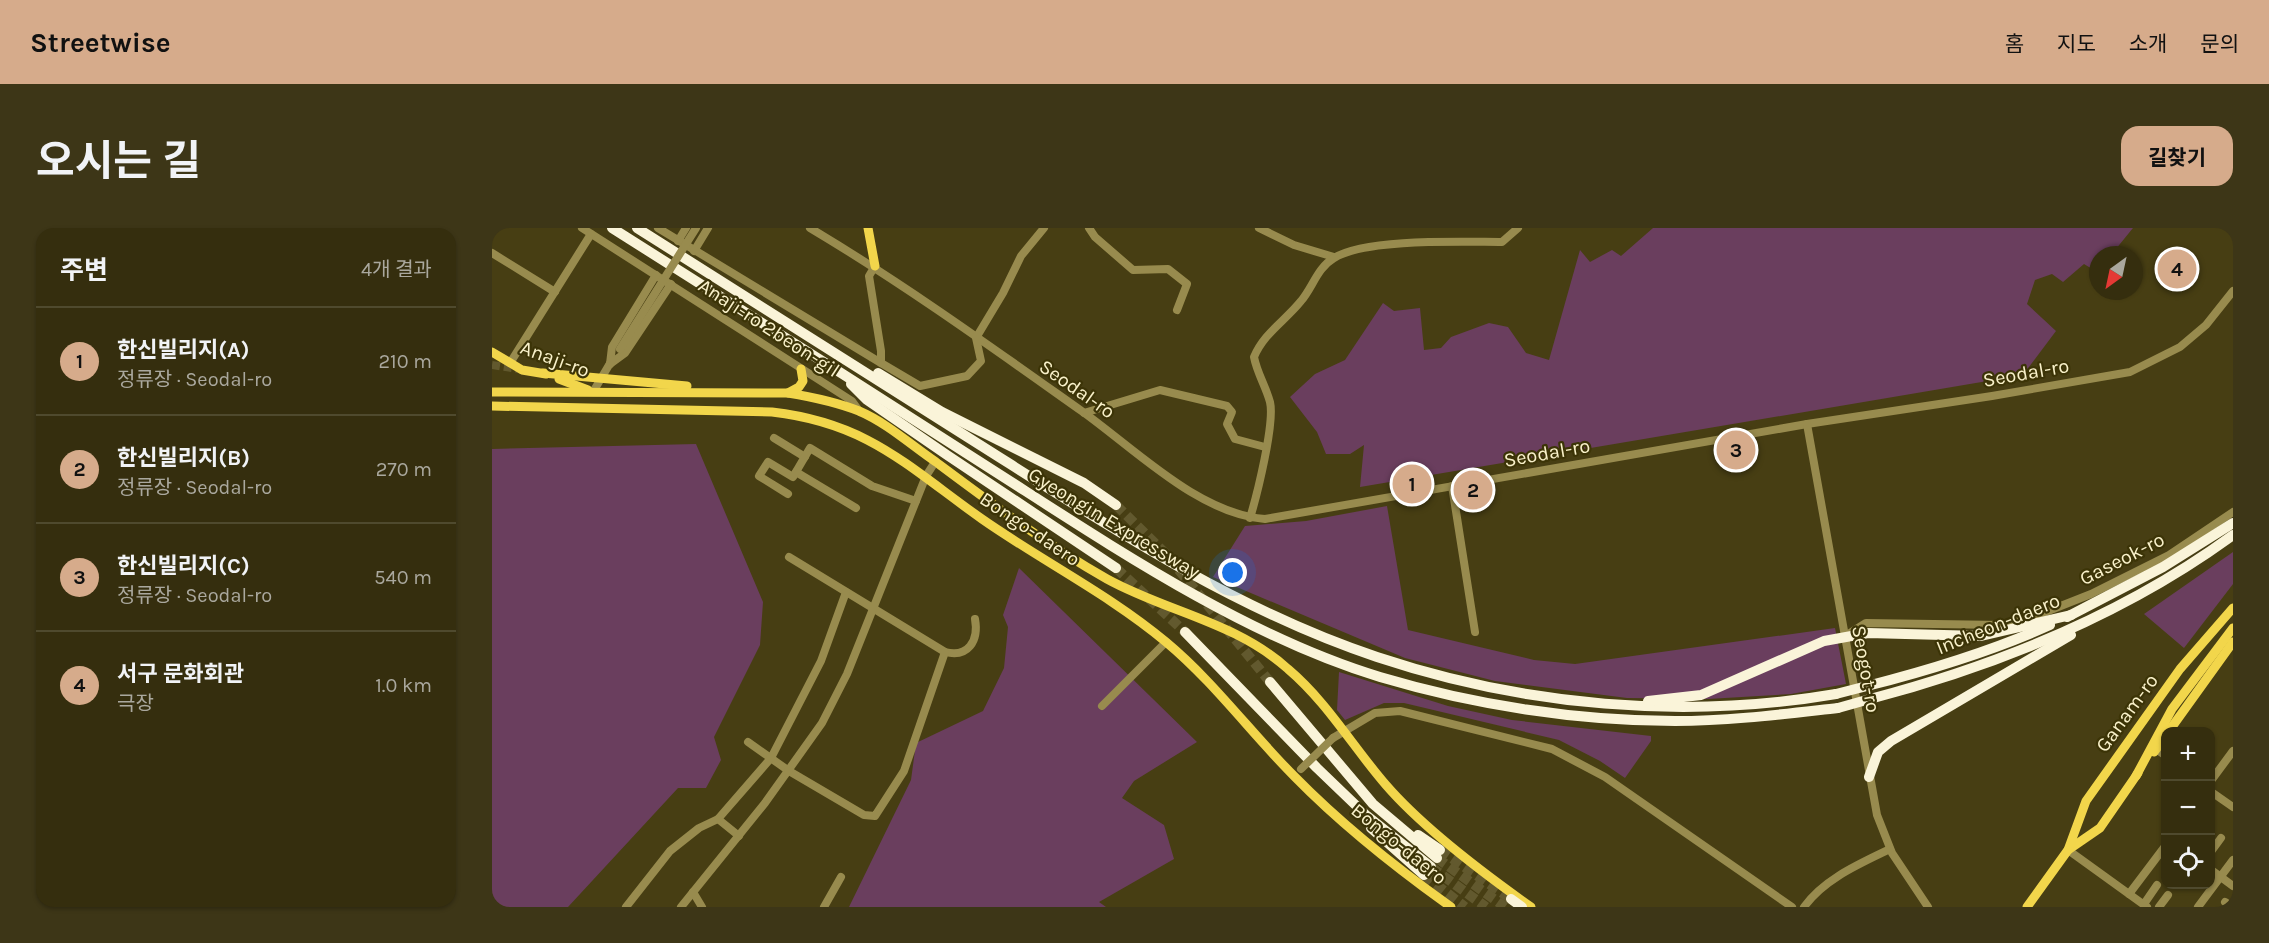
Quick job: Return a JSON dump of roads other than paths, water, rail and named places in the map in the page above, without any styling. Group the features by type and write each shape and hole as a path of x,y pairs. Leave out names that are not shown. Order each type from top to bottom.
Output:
{"highway":[{"name":"Gyeongin Expressway","path":"612,228 1088,531 1218,606 1319,655 1389,679 1523,709 1621,719 1675,721 1757,717"},
{"name":"Gyeongin Expressway","path":"637,228 1171,561 1280,617 1376,657 1494,687 1622,706 1672,708 1756,704"},
{"path":"842,357 884,376 942,412 1052,466 1116,505"},
{"path":"836,369 867,400 1116,568"},
{"name":"Incheon-daero","path":"1756,704 1836,694 1942,667 2011,643 2163,567 2233,522"},
{"name":"Incheon-daero","path":"1757,717 1838,708 1932,683 1986,664 2051,639 2128,601 2233,535"},
{"path":"1869,777 1878,752 1891,741 2005,677 2128,601"},
{"path":"1622,706 1701,695 1824,641 1868,633 1981,636 2071,615"},
{"name":"Bongo-daero","path":"1185,632 1367,816 1433,863 1373,804 1270,682"},
{"path":"1511,899 1522,907"}],"main road":[{"path":"868,228 875,266"},
{"name":"Anaji-ro","path":"492,352 522,370 543,373 593,392 597,406"},
{"path":"788,393 799,387 803,381 801,369"},
{"name":"Bongo-daero","path":"543,373 788,393 823,399 861,412 895,432 1068,556 1136,594 1216,624 1270,654 1289,669 1344,732 1386,786 1411,811 1531,907"},
{"name":"Bongo-daero","path":"492,392 742,391"},
{"name":"Bongo-daero","path":"492,406 597,406 772,412 809,416 836,424 873,441 926,476 1019,545 1166,642 1365,843 1451,907"},
{"name":"Ganam-ro","path":"2027,907 2068,850 2086,801 2182,668 2233,608"},
{"path":"2136,776 2172,709 2233,628"},
{"path":"2173,727 2232,646"},
{"path":"2182,668 2193,667 2196,676"},
{"name":"Ganam-ro","path":"2068,850 2100,828 2161,742"},
{"path":"2080,815 2084,827 2092,830 2100,828"}],"street":[{"name":"Anaji-ro 2beon-gil","path":"582,228 852,401 861,412"},
{"path":"658,228 920,386 968,376 981,361 976,338 1003,293 1021,255 1044,228"},
{"path":"678,241 686,228"},
{"path":"593,392 696,228"},
{"path":"694,251 708,228"},
{"name":"Seodal-ro","path":"810,228 875,266 1084,413 1202,500 1223,511 1250,518 1265,519 1807,424 2130,372 2180,347 2206,325 2233,291"},
{"path":"1089,228 1095,237 1133,270 1168,269 1187,284 1177,310"},
{"path":"1259,228 1294,245 1334,257"},
{"path":"1250,518 1260,486 1271,418 1270,403 1254,357 1276,325 1300,303 1322,268 1334,257 1376,246 1502,242 1518,228"},
{"path":"510,363 591,234"},
{"path":"492,253 555,292"},
{"path":"875,266 869,276 881,363"},
{"path":"610,364 612,347 656,275"},
{"path":"610,364 625,353 671,284"},
{"path":"1084,413 1160,390 1227,406 1232,412 1227,424 1235,439 1265,447"},
{"name":"Seogot-ro","path":"1807,424 1843,638 1877,815 1890,849 1928,907"},
{"path":"774,438 805,457"},
{"path":"788,494 759,476 768,462 793,477 810,448 872,486 916,501"},
{"path":"681,907 789,771 834,701 874,609 926,476 935,462"},
{"path":"796,471 856,508"},
{"path":"1452,486 1475,632"},
{"name":"Gaseok-ro","path":"1843,638 1866,623 2002,625 2028,619 2091,594 2169,555 2233,512"},
{"path":"789,557 945,652 958,655 968,650 976,637 975,619"},
{"path":"626,907 670,851 699,828 718,819 771,758 821,661 846,592"},
{"path":"1102,706 1166,642"},
{"path":"748,742 789,771 864,815 875,816 904,771 945,652"},
{"path":"1297,772 1333,738 1376,713 1400,711 1552,749 1605,777 1792,907"},
{"path":"2156,749 2161,752"},
{"path":"2212,781 2233,751"},
{"path":"2215,793 2232,803"},
{"path":"718,819 739,836"},
{"path":"2215,847 2221,838"},
{"path":"1804,907 1812,896 1848,869 1890,849"},
{"path":"2068,850 2145,906 2157,885"},
{"path":"2129,894 2161,852"},
{"path":"2198,907 2233,860"},
{"path":"2215,872 2233,886"},
{"path":"824,907 841,877"},
{"path":"693,892 702,907"},
{"path":"2159,907 2168,895"},
{"path":"2225,902 2233,907"}],"tunnel":[{"path":"492,365 518,369"},
{"path":"1116,505 1166,554 1270,682"},
{"path":"1116,568 1185,632"},
{"path":"1440,850 1511,899"},
{"path":"1437,858 1505,907"},
{"path":"1431,867 1486,907"},
{"path":"1424,875 1465,907"}],"place":[{"name":"서구 문화회관","path":"2177,269"},
{"name":"한신빌리지(C)","path":"1736,450"},
{"name":"한신빌리지(A)","path":"1412,484"},
{"name":"한신빌리지(B)","path":"1473,490"}]}
